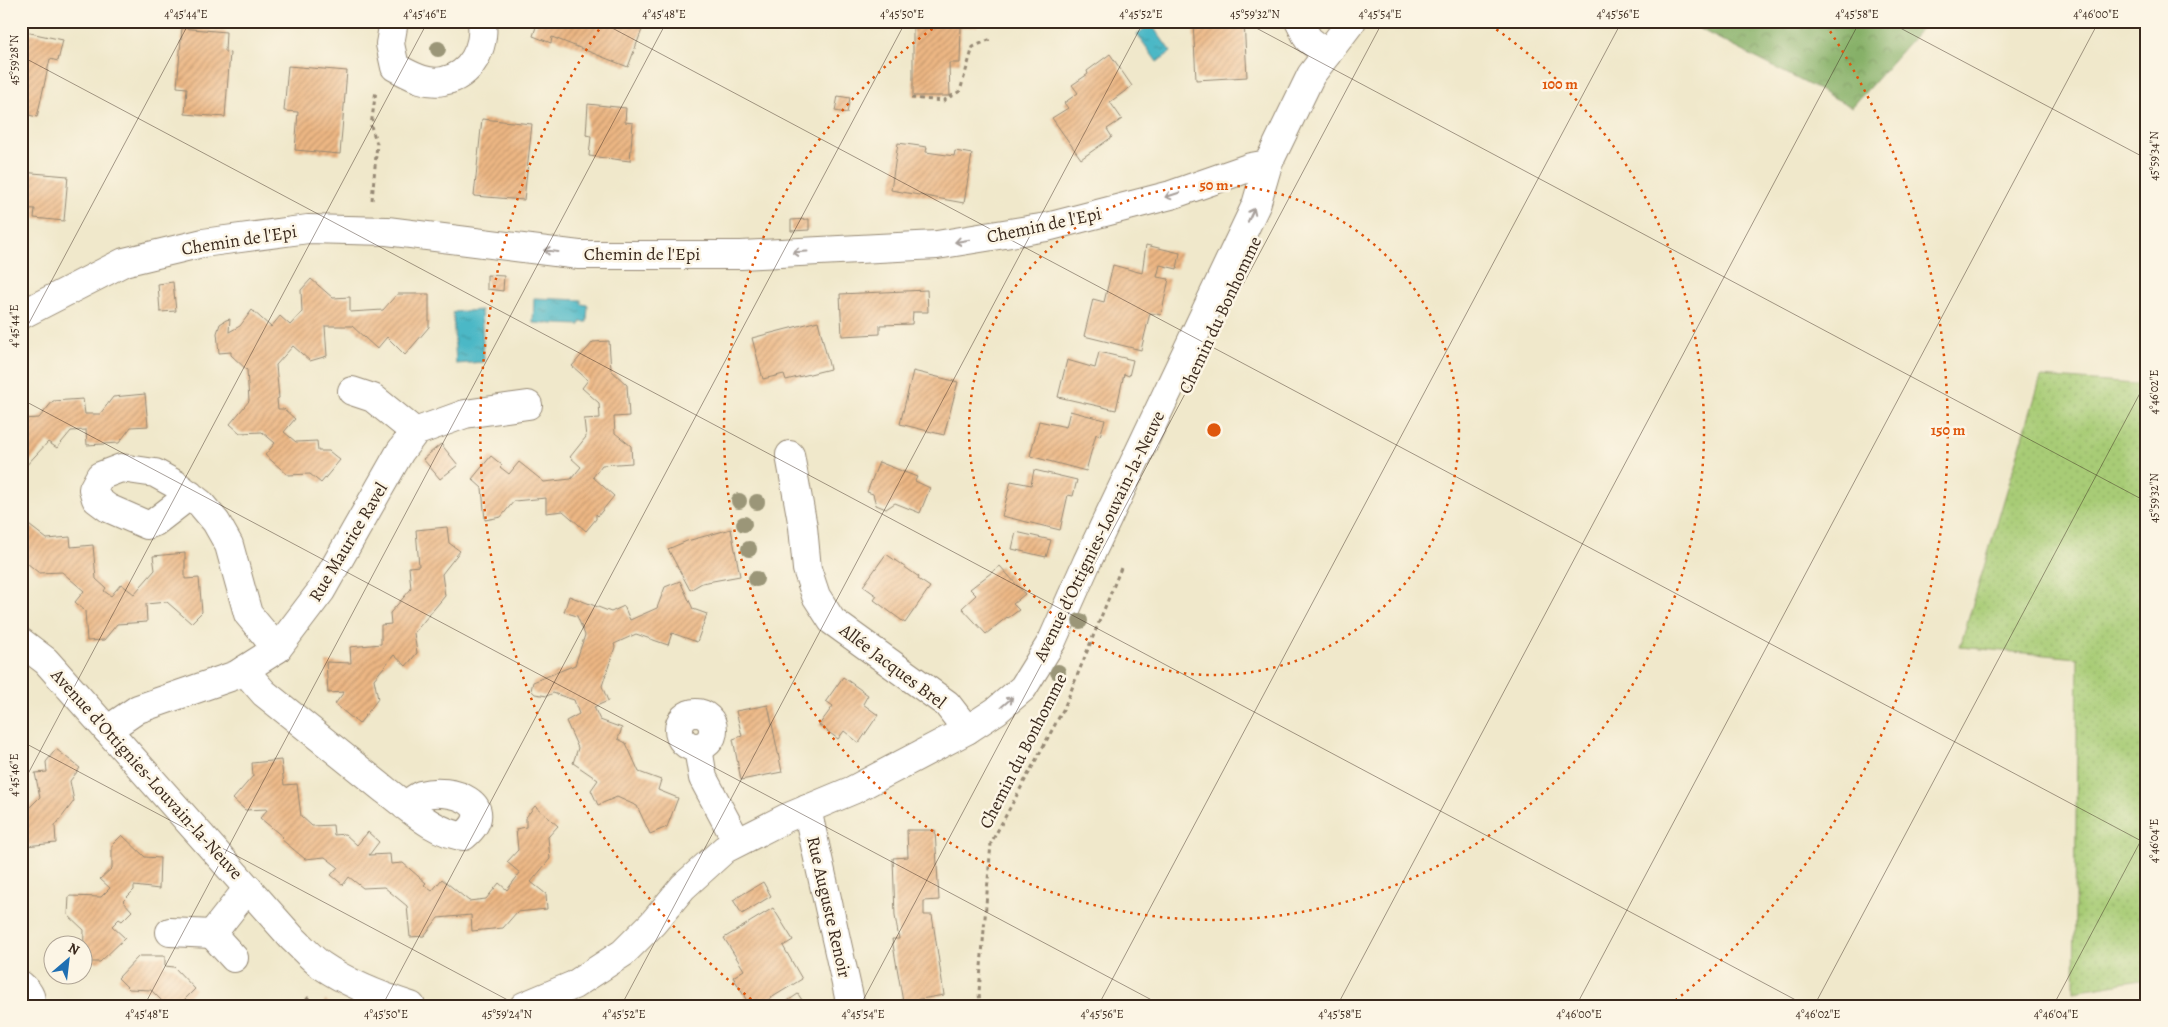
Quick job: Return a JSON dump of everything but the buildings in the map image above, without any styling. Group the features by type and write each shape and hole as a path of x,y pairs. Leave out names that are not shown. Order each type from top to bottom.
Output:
{"street":[{"path":"394,21 390,44 395,67 418,79 443,82 460,74 476,60 484,35 482,21"},
{"path":"1299,21 1308,39 1327,54"},
{"name":"Avenue d'Ottignies-Louvain-la-Neuve","path":"524,1006 574,985 623,953 653,923 683,886 725,848 807,809 853,790 967,730 996,711 1023,688 1052,640 1256,205 1268,164 1310,75 1352,21"},
{"name":"Chemin de l'Epi","path":"21,315 124,262 203,243 308,230 386,231 579,255 741,255 937,245 1047,227 1170,196 1251,167 1268,164"},
{"path":"352,391 373,398 415,432 465,414 528,405"},
{"name":"Rue Maurice Ravel","path":"107,730 138,708 236,675 277,649 321,591 400,452 415,432"},
{"name":"Allée Jacques Brel","path":"790,455 803,527 808,569 816,596 832,621 947,704 967,730"},
{"path":"190,495 216,522 229,545 248,614 277,649"},
{"name":"Avenue d'Ottignies-Louvain-la-Neuve","path":"21,642 46,661 292,938 320,964 346,980 380,996 411,1006"},
{"path":"244,670 264,693 405,806"},
{"path":"698,748 703,778 737,842"},
{"name":"Rue Auguste Renoir","path":"807,809 851,1006"},
{"name":"Avenue d'Ottignies-Louvain-la-Neuve","path":"212,934 248,888"},
{"path":"170,932 212,934 234,958"},
{"path":"21,985 28,990 32,1002 30,1006"}],"path":[{"path":"911,98 942,101 960,90 973,47 993,38"},
{"path":"369,231 377,144 371,126 376,86"},
{"name":"Chemin du Bonhomme","path":"980,1006 979,992 991,843 1064,708 1123,563"}],"green space":[{"path":"1684,21 1928,21 1852,107"},
{"path":"2041,377 2147,385 2147,979 2074,991 2078,658 1960,647"}],"water":[{"path":"1151,24 1171,52 1157,62 1137,34"},
{"path":"534,298 581,300 581,304 588,305 587,322 580,322 580,325 533,323"},
{"path":"481,310 484,362 456,364 453,312"}]}
